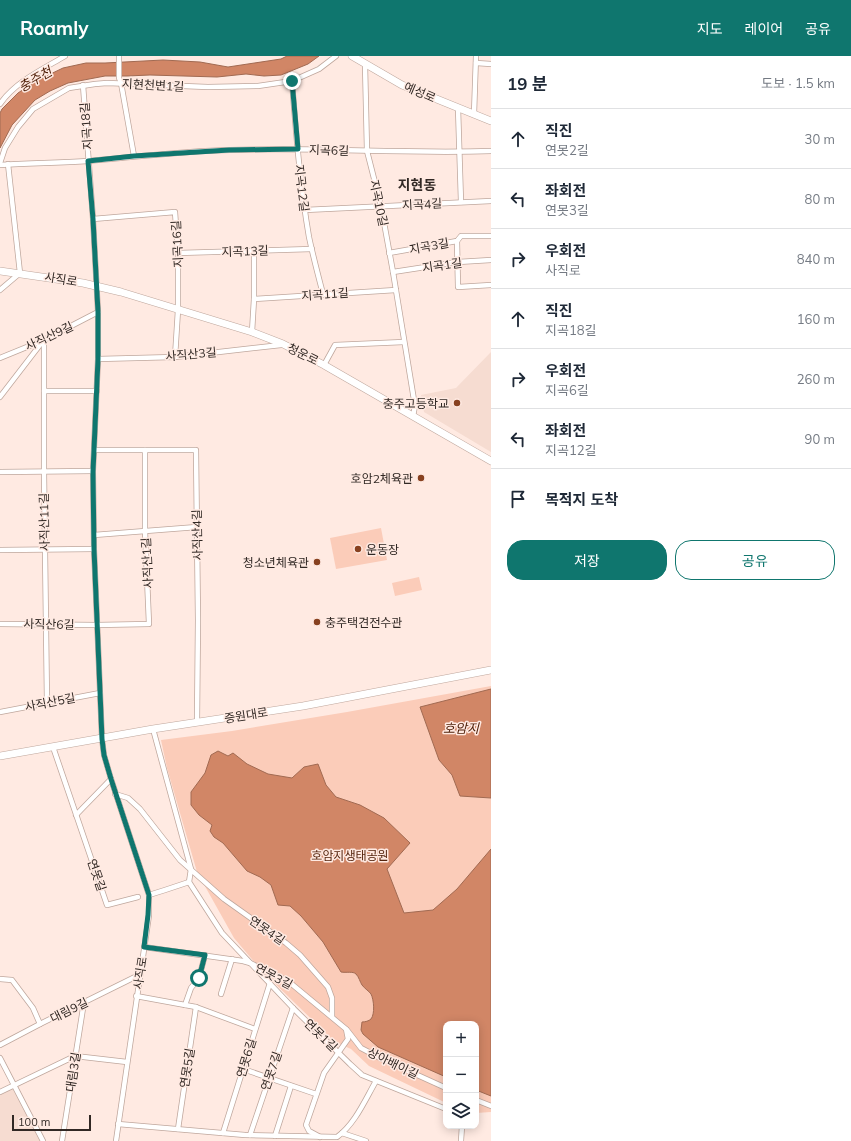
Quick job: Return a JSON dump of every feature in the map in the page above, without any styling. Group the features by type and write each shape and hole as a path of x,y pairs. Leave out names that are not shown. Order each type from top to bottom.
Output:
{"street":[{"path":"0,104 6,95 26,80 65,56"},
{"name":"지현천변1길","path":"0,164 5,148 18,127 33,109 69,88 95,84 121,83 208,88 258,86 292,81 319,69 336,56"},
{"name":"예성로","path":"352,56 402,85 491,121"},
{"path":"474,114 476,56"},
{"path":"119,57 118,78 121,83 134,156"},
{"path":"476,63 491,64"},
{"name":"지곡10길","path":"365,64 367,151 381,206 393,272 415,406 413,416"},
{"name":"지곡12길","path":"292,81 305,210 312,249 323,294"},
{"name":"지곡18길","path":"83,86 97,287"},
{"path":"458,108 461,202"},
{"name":"지곡6길","path":"0,164 88,161 134,156 229,150 298,149 459,152 491,151"},
{"path":"0,290 20,273 8,164"},
{"name":"지곡4길","path":"305,210 491,201"},
{"name":"지곡16길","path":"93,219 175,212 178,253 178,310 175,357"},
{"name":"지곡3길","path":"389,253 457,241 461,236 491,236"},
{"path":"457,241 458,286 491,285"},
{"name":"지곡13길","path":"178,253 312,249"},
{"path":"252,332 254,251"},
{"name":"지곡1길","path":"393,272 458,262 491,260"},
{"name":"사직로","path":"0,271 83,283 97,287 98,359 93,472 94,549 102,739 104,755 115,794 149,895 144,947 116,1141"},
{"name":"청운로","path":"97,287 121,292 252,332 283,344 324,365 491,461"},
{"name":"지곡11길","path":"254,299 396,290"},
{"name":"사직산9길","path":"0,358 44,340 98,312"},
{"path":"0,397 44,340"},
{"name":"사직산11길","path":"44,340 47,703"},
{"path":"324,365 335,345 404,342"},
{"name":"사직산3길","path":"98,359 175,357 283,344"},
{"path":"44,391 97,391"},
{"name":"사직산4길","path":"94,450 196,450 198,620 197,722"},
{"name":"사직산1길","path":"97,625 150,624 145,531 145,450"},
{"path":"0,472 93,472"},
{"path":"94,535 197,527"},
{"path":"0,550 94,549"},
{"name":"사직산6길","path":"0,624 97,625"},
{"name":"중원대로","path":"0,756 153,729 303,706 491,670"},
{"name":"사직산5길","path":"0,712 100,693"},
{"path":"149,895 189,882 191,869 153,729"},
{"name":"연못길","path":"53,747 107,905 138,897"},
{"path":"76,815 111,779"},
{"name":"연못4길","path":"115,794 128,798 140,809 180,860 224,899 286,943 300,955 328,987 332,998 332,1016"},
{"name":"연못1길","path":"189,882 222,933 293,1008 362,1075 443,1108"},
{"name":"연못3길","path":"144,947 232,959 250,963 288,981 332,1016"},
{"path":"185,1005 191,988 199,978 205,955"},
{"path":"221,994 232,959"},
{"name":"대림9길","path":"0,1045 139,974"},
{"path":"0,979 12,980 33,1008 40,1024"},
{"name":"연못6길","path":"223,1133 270,983"},
{"path":"136,996 196,1007 255,1029"},
{"name":"대림3길","path":"62,1141 84,1002"},
{"name":"연못5길","path":"178,1129 196,1007"},
{"name":"연못7길","path":"250,1135 293,1008"},
{"path":"320,1137 309,1131 306,1125 324,1073 348,1039 346,1029 332,1016"},
{"name":"상아배이길","path":"346,1029 361,1048 443,1087"},
{"path":"0,1092 76,1056 127,1062"},
{"path":"0,1058 43,1141"},
{"path":"243,1069 316,1094"},
{"path":"118,1124 250,1135 337,1137 342,1134 354,1120 376,1081"},
{"path":"275,1136 291,1086"},
{"path":"479,1101 491,1106"},
{"path":"461,1141 462,1129"},
{"path":"342,1134 366,1141"}],"shaded area":[{"name":"충주고등학교","path":"491,352 491,452 424,412 421,395 456,388"},
{"path":"14,1088 40,1141 0,1141 0,1095"}],"green space":[{"name":"운동장","path":"381,528 387,560 336,569 330,538"},
{"path":"419,577 422,590 395,596 392,583"},
{"name":"호암지생태공원","path":"491,686 491,1112 479,1113 479,1021 443,1021 443,1102 369,1066 351,1049 335,1042 262,971 234,938 197,872 167,768 161,740 232,731"}],"water":[{"path":"287,56 319,56 308,64 281,75 264,76 246,74 217,77 150,75 105,76 68,83 35,100 12,125 0,148 0,113 2,109 18,93 36,81 63,68 86,63 163,60 200,62 228,67 281,59"},
{"name":"호암지","path":"491,689 491,798 460,796 452,775 439,760 420,707"},
{"path":"218,751 228,756 233,753 247,764 268,774 292,778 304,767 318,764 326,785 336,797 360,805 384,818 410,843 387,869 404,913 433,910 457,889 491,849 491,1096 479,1091 479,1021 443,1021 443,1076 378,1047 363,1034 361,1030 362,1022 371,1019 374,1010 371,994 362,985 357,975 355,973 341,972 323,942 301,916 290,906 278,905 271,885 260,877 247,871 223,843 214,837 210,831 212,825 199,815 191,805 191,792 205,773 211,755"}],"place":[{"name":"충주고등학교","path":"457,403"},
{"name":"호암2체육관","path":"421,478"},
{"name":"운동장","path":"358,549"},
{"name":"청소년체육관","path":"317,562"},
{"name":"충주택견전수관","path":"317,622"}],"district":[{"name":"지현동","path":"417,185"}],"route":[{"path":"199,978 205,955 144,947 149,895 115,794 104,755 102,739 94,535 93,472 97,391 98,312 88,161 134,156 229,150 298,149 292,81"}],"water label":[{"name":"충주천","path":"35,79"}]}
